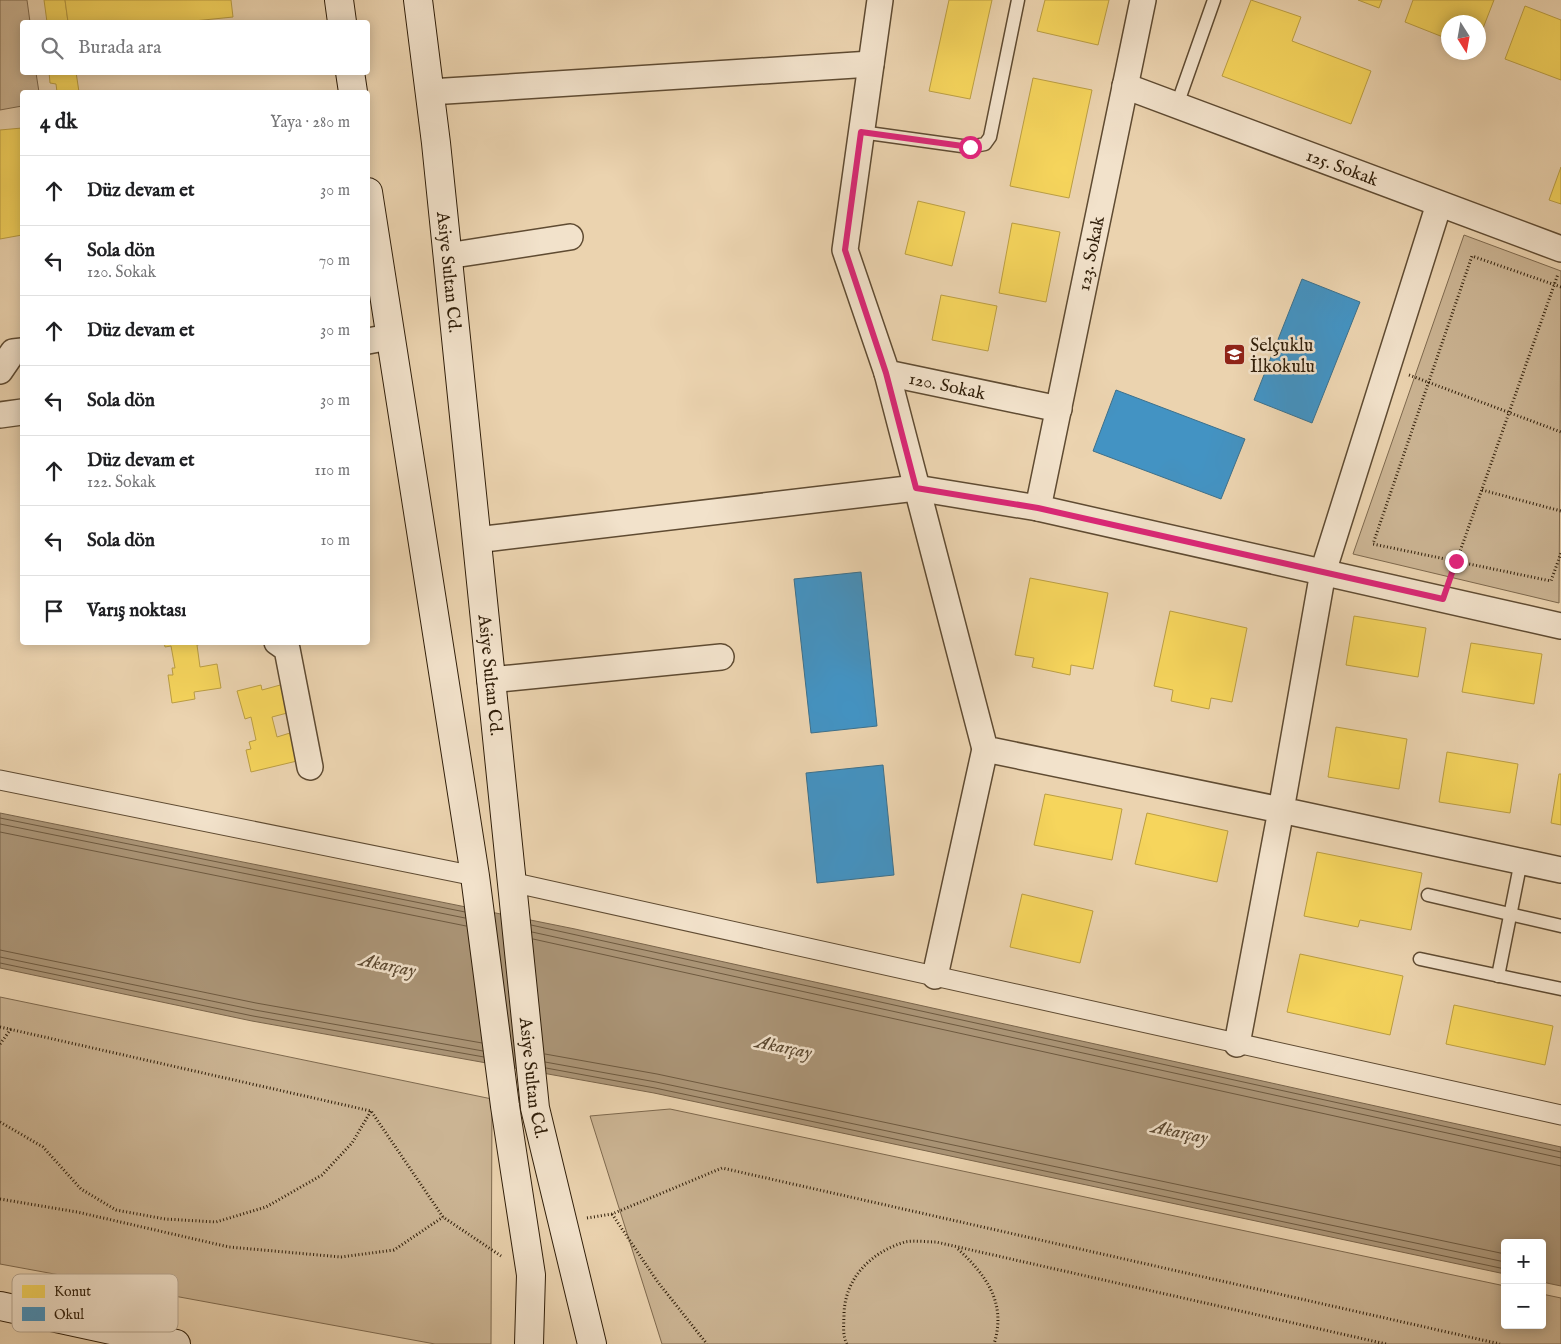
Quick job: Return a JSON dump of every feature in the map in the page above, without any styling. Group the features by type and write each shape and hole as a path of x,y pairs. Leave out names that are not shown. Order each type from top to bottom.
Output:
{"main road":[{"path":"339,0 342,20"},
{"name":"Asiye Sultan Cd.","path":"418,0 430,92 535,1108 592,1344"},
{"path":"350,75 352,90"},
{"name":"Asiye Sultan Cd.","path":"370,221 378,339 479,903 505,1106 531,1275 528,1344"},
{"path":"120,1332 176,1344"}],"street":[{"name":"120. Sokak","path":"880,0 845,250 886,373 1059,409"},
{"name":"123. Sokak","path":"1038,508 1143,0"},
{"path":"430,92 871,64"},
{"name":"125. Sokak","path":"1125,86 1561,249"},
{"path":"1237,1044 1323,572 1439,204"},
{"path":"447,256 570,237"},
{"path":"0,371 13,352 20,350"},
{"path":"886,373 985,749 935,976"},
{"path":"0,415 20,412"},
{"path":"476,540 916,488 1038,508 1561,626"},
{"path":"281,645 287,649 310,767"},
{"path":"490,680 721,657"},
{"path":"985,749 1561,870"},
{"path":"0,780 475,876"},
{"path":"511,882 1237,1044 1561,1114"}],"lane":[{"path":"861,132 970,147 985,144 990,137 1018,0"},
{"path":"1177,105 1214,0"},
{"path":"1498,976 1521,861"},
{"path":"1428,895 1561,926"},
{"path":"1420,959 1561,989"}],"path":[{"path":"1561,287 1472,256 1374,544 1551,581 1561,553"},
{"path":"1443,599 1561,266"},
{"path":"1408,374 1509,414 1561,432"},
{"path":"1482,490 1561,510"},
{"path":"0,1027 371,1111 443,1217 531,1275"},
{"path":"0,1044 11,1029"},
{"path":"0,1122 43,1147 81,1189 116,1210 165,1219 216,1222 266,1207 322,1175 352,1143 371,1111"},
{"path":"563,1222 612,1214 722,1168 1500,1344"},
{"path":"0,1199 77,1212 229,1247 341,1257 394,1250 443,1217"},
{"path":"612,1214 656,1280 707,1344"},
{"path":"847,1344 844,1338 844,1309 852,1279 876,1255 906,1242 936,1242 1386,1344"},
{"path":"957,1248 980,1270 999,1310 994,1344"}],"shaded area":[{"path":"0,0 27,0 30,20 20,20 20,75 36,75 39,90 20,90 20,106 0,110"},
{"path":"1464,235 1561,271 1559,603 1353,554"},
{"path":"0,997 492,1099 491,1344 435,1344 178,1297 178,1274 54,1274 0,1264"},
{"path":"670,1109 1501,1285 1501,1329 1546,1329 1546,1295 1561,1298 1561,1344 662,1344 590,1116"}],"water":[{"name":"Akarçay","path":"0,813 575,929 1561,1147 1561,1286 1546,1283 1546,1239 1501,1239 1501,1273 654,1093 252,1021 0,968"}],"building: Konut":[{"path":"44,0 65,0 68,20 47,20"},
{"path":"65,0 231,0 233,17 204,20 68,20"},
{"path":"949,0 992,0 970,99 929,91"},
{"path":"1045,0 1109,0 1098,45 1037,31"},
{"path":"1251,0 1301,17 1292,41 1371,71 1351,124 1222,76"},
{"path":"1358,0 1382,0 1379,8"},
{"path":"1413,0 1494,0 1486,20 1486,15 1441,15 1441,36 1405,22"},
{"path":"1525,6 1561,20 1561,80 1505,59"},
{"path":"49,75 76,75 79,90 57,90 56,84 50,83"},
{"path":"1033,78 1092,90 1069,198 1010,186"},
{"path":"20,128 20,235 0,239 0,130"},
{"path":"1561,167 1561,204 1549,200"},
{"path":"918,201 965,212 952,266 905,254"},
{"path":"1012,223 1060,232 1046,302 999,293"},
{"path":"941,295 997,306 988,351 932,340"},
{"path":"1030,578 1108,593 1093,669 1071,665 1070,675 1032,667 1034,658 1015,655"},
{"path":"1170,611 1247,628 1232,702 1211,698 1209,709 1171,701 1173,690 1154,686"},
{"path":"1354,616 1426,628 1418,677 1346,665"},
{"path":"1471,643 1542,654 1534,704 1462,692"},
{"path":"165,645 197,645 200,667 217,664 221,688 194,692 195,699 172,703 168,675 173,675 172,668 175,668 171,646 165,647"},
{"path":"284,684 291,712 272,717 277,737 290,733 297,761 251,772 246,750 251,749 249,742 256,740 251,717 245,719 237,691 261,685 262,690"},
{"path":"1336,727 1407,739 1399,789 1328,777"},
{"path":"1447,752 1518,764 1510,813 1439,802"},
{"path":"1559,774 1561,774 1561,825 1551,823"},
{"path":"1045,794 1122,809 1112,860 1034,845"},
{"path":"1147,813 1228,831 1217,882 1135,864"},
{"path":"1317,852 1422,873 1411,930 1360,920 1358,927 1304,916"},
{"path":"1022,894 1093,911 1080,963 1010,947"},
{"path":"1300,954 1403,976 1390,1035 1287,1012"},
{"path":"1454,1005 1553,1026 1545,1065 1446,1044"}],"building: Okul":[{"path":"1302,279 1360,302 1312,423 1254,400"},
{"path":"1116,390 1245,439 1221,499 1093,451"},
{"path":"861,572 877,726 811,733 794,579"},
{"path":"883,765 894,875 817,883 806,773"}],"place":[{"name":"Selçuklu İlkokulu","path":"1234,355"}],"route":[{"path":"970,147 861,132 845,250 886,373 916,488 1038,508 1443,599 1456,561"}]}
